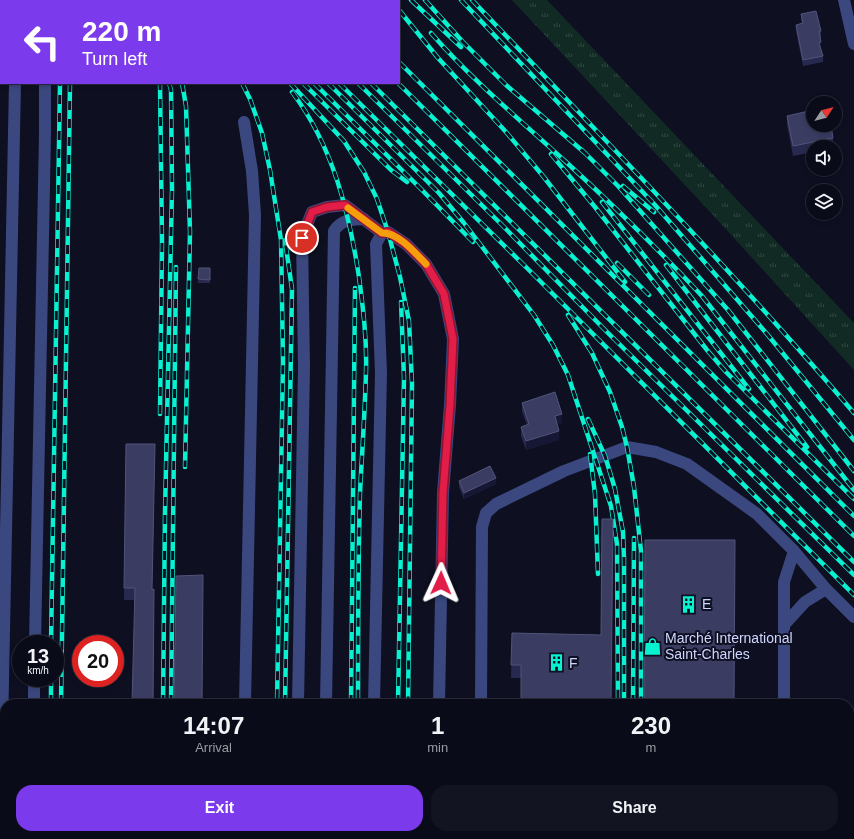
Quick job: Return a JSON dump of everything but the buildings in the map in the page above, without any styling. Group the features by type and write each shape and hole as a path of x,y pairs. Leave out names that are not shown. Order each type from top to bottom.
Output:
{"street":[{"path":"844,0 854,44"},
{"path":"3,699 15,84"},
{"path":"35,635 45,84"},
{"path":"244,122 252,170 255,215 244,699"},
{"path":"298,699 304,367 302,238 312,212 327,207 345,205 382,233 388,232 406,244 426,264 444,294 453,339 450,405 443,493 439,699"},
{"path":"326,699 334,231 338,224 348,220 364,220"},
{"path":"374,699 381,373 376,244 382,233"},
{"path":"481,699 482,527 486,513 496,504 564,471 627,447 656,452 687,464 757,514 794,551 826,589 854,617"},
{"path":"784,699 784,582 794,551"},
{"path":"784,625 805,602 826,589"},
{"path":"34,687 34,699"}],"green space":[{"path":"512,0 547,0 854,323 854,370 713,215"}],"railway":[{"path":"411,0 461,47"},
{"path":"425,0 463,42 506,85 585,153"},
{"path":"461,0 655,205 767,334 854,440"},
{"path":"472,0 714,255 854,413"},
{"path":"400,11 438,58 506,132 543,176 625,282"},
{"path":"431,33 463,67 618,211 702,296 854,490"},
{"path":"400,63 854,516"},
{"path":"51,635 60,84"},
{"path":"61,699 70,84"},
{"path":"160,84 162,243 160,414"},
{"path":"163,699 165,513 172,189 171,90 169,84"},
{"path":"182,84 186,106 190,232 185,467"},
{"path":"242,84 250,99 262,133 270,170 281,240 283,361 277,699"},
{"path":"291,84 344,141 364,172 377,199 388,232 400,277 409,321 412,384 408,699"},
{"path":"304,84 391,170 407,182"},
{"path":"315,84 473,242"},
{"path":"329,84 439,193 464,223 534,315 553,345 568,375 611,506 617,544 618,699"},
{"path":"340,84 533,274 854,595"},
{"path":"359,84 502,225 607,332 854,575"},
{"path":"372,84 854,562"},
{"path":"399,84 854,536"},
{"path":"292,92 318,135 329,157 337,180 355,253 363,312 366,347 366,371 359,519 358,699"},
{"path":"582,150 618,186 728,310 854,471"},
{"path":"551,154 726,372 854,499"},
{"path":"623,186 654,212"},
{"path":"602,202 749,389"},
{"path":"285,240 292,289 285,699"},
{"path":"617,263 649,295"},
{"path":"666,265 807,447"},
{"path":"171,699 176,267"},
{"path":"351,699 355,288"},
{"path":"398,699 404,378 401,302"},
{"path":"568,315 592,353 610,392 627,447 634,487 641,551 641,699"},
{"path":"588,419 605,456 615,489 623,532 624,699"},
{"path":"590,454 595,494 598,574"},
{"path":"633,699 634,538"},
{"path":"51,687 51,699"}],"slow traffic":[{"path":"348,208 382,233 388,232 406,244 426,264"}],"place":[{"name":"E","path":"689,604"},
{"name":"Marché International Saint-Charles","path":"652,646"},
{"name":"F","path":"556,663"}],"route":[{"path":"302,238 312,212 327,207 345,205 382,233 388,232 406,244 426,264 444,294 453,339 450,405 443,493 441,583"}]}
